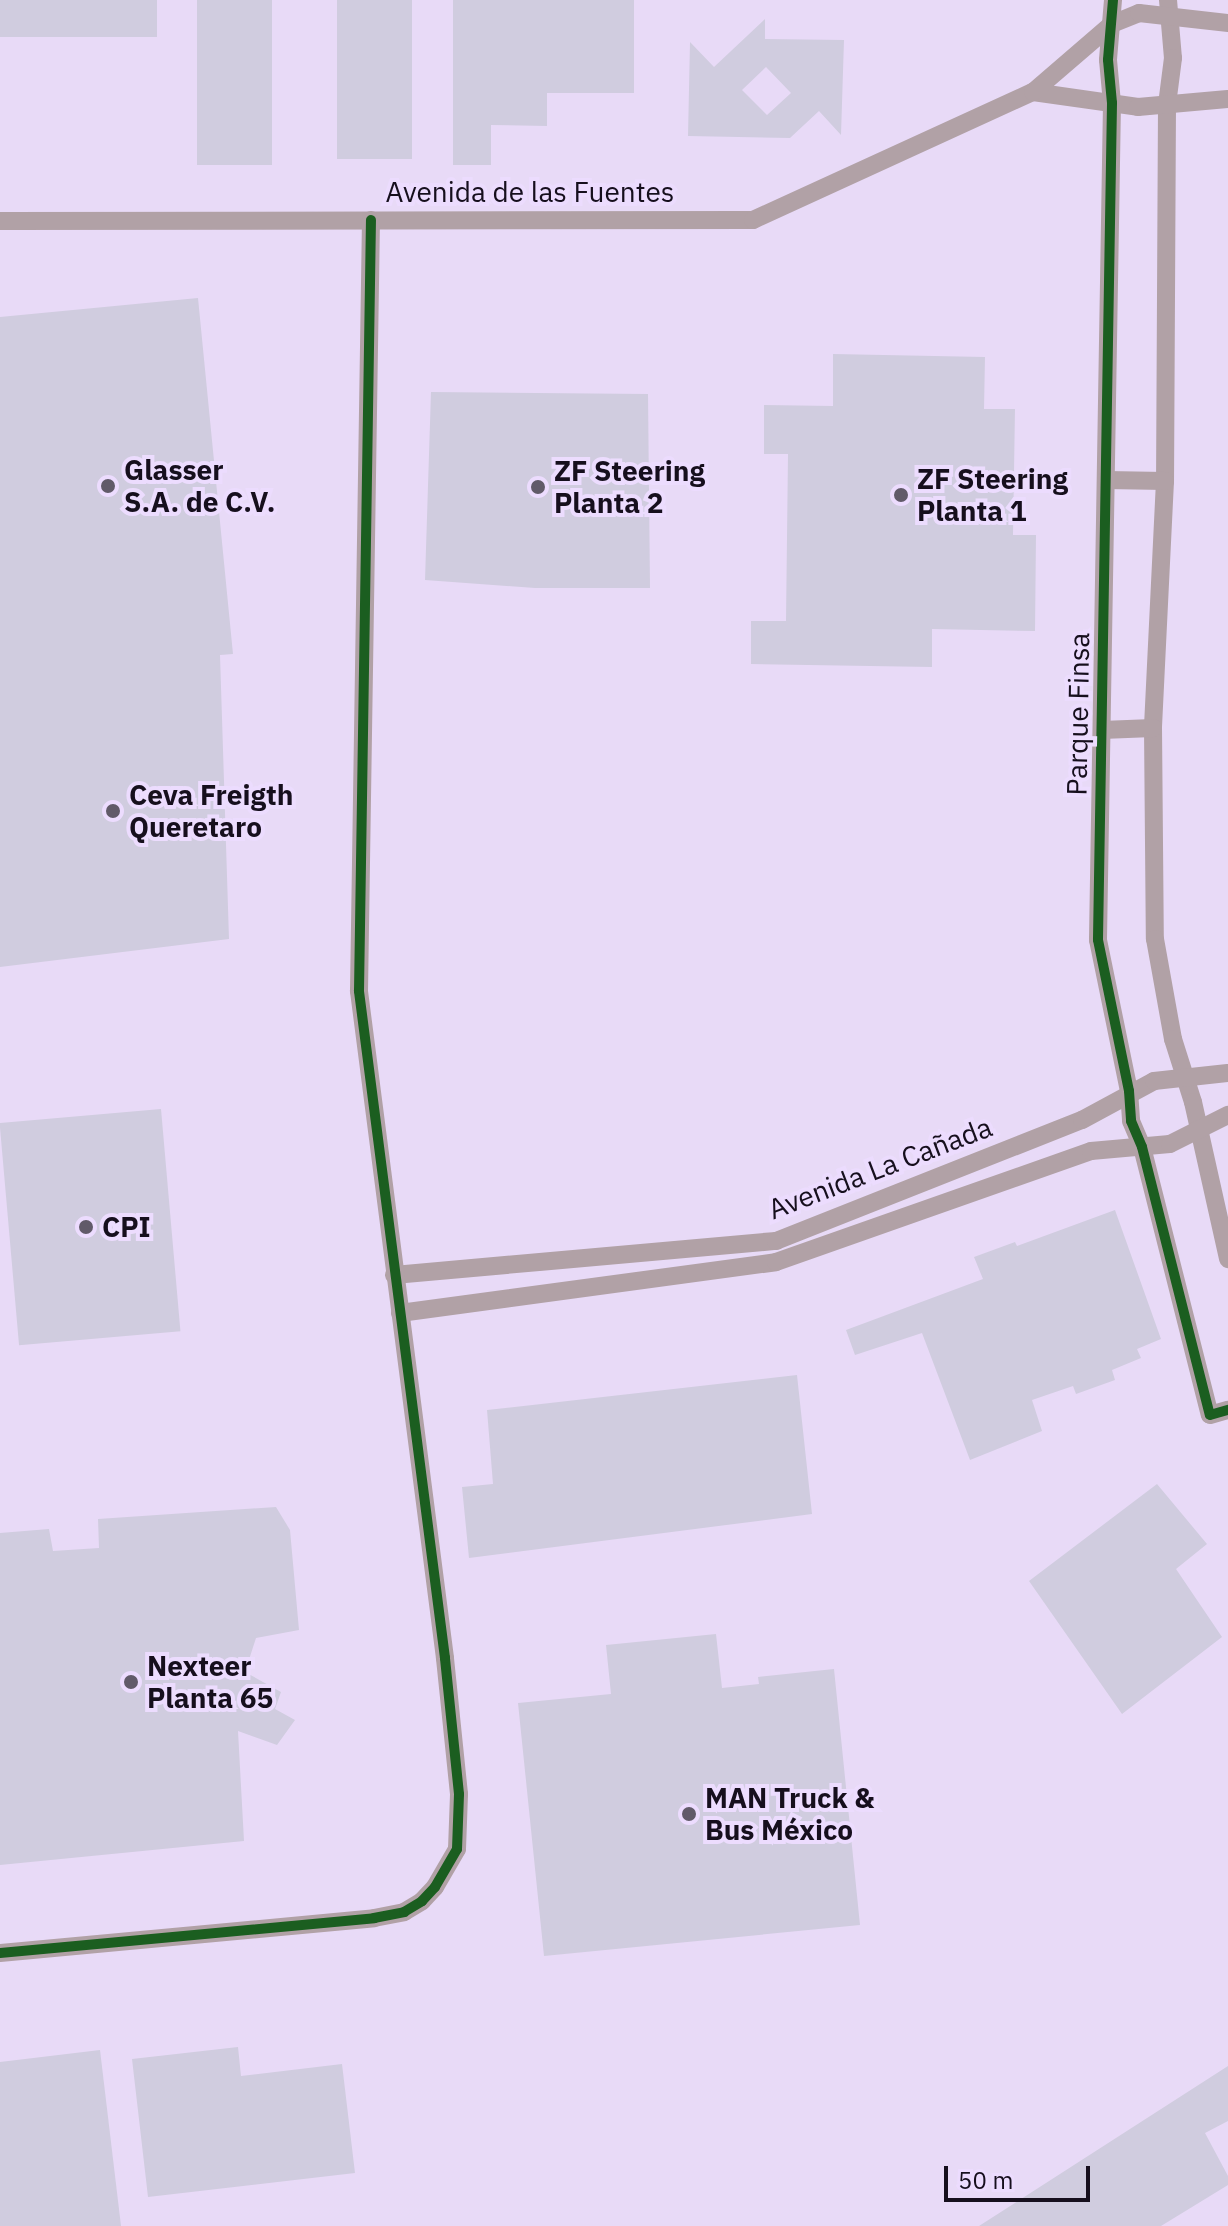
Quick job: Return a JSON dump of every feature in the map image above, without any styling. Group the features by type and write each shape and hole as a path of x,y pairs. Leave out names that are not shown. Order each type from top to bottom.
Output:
{"street":[{"name":"Parque Finsa","path":"1113,0 1108,60 1112,103 1098,940 1129,1091 1131,1121 1142,1147 1219,1412"},
{"name":"Avenida de las Fuentes","path":"0,221 753,220 1033,92 1112,24 1139,13 1168,7 1228,23"},
{"path":"1168,7 1173,58 1167,105 1165,481 1153,728 1155,939 1228,1259"},
{"path":"1033,92 1138,107 1228,99"},
{"path":"0,1953 374,1918 404,1912 422,1901 448,1870 457,1849 459,1794 359,991 371,220"},
{"path":"1106,480 1165,481"},
{"path":"1102,730 1153,728"},
{"name":"Avenida La Cañada","path":"394,1275 776,1241 1082,1120 1129,1091 1154,1081 1228,1073"},
{"path":"400,1313 776,1262 1091,1151 1170,1144 1228,1115"}],"shaded area":[{"path":"0,0 1228,0 1228,2226 0,2226"}],"building":[{"path":"0,0 157,0 157,37 0,37"},
{"path":"197,0 272,0 272,165 197,165"},
{"path":"337,0 412,0 412,159 337,159"},
{"path":"453,0 634,0 634,93 547,93 547,126 491,125 491,165 453,165"},
{"path":"765,19 765,39 844,40 841,135 819,111 790,138 688,136 690,42 714,67","holes":["766,67 791,93 767,115 742,90"]},
{"path":"198,298 233,654 220,655 229,939 0,967 0,317"},
{"name":"ZF Steering Planta 1","path":"833,354 985,357 984,409 1015,409 1013,535 1036,535 1035,631 932,629 932,667 751,664 751,621 786,621 788,454 764,454 764,405 833,406"},
{"name":"ZF Steering Planta 2","path":"431,392 648,394 650,588 535,588 425,580"},
{"name":"CPI","path":"161,1109 180,1331 19,1345 0,1123"},
{"path":"1115,1210 1161,1339 1137,1349 1141,1358 1112,1370 1115,1380 1076,1394 1073,1386 1032,1400 1042,1431 970,1460 922,1333 855,1355 846,1330 983,1279 974,1257 1015,1242 1017,1246"},
{"path":"797,1375 812,1514 469,1558 462,1487 493,1484 487,1410"},
{"path":"1157,1484 1207,1544 1176,1569 1222,1637 1122,1714 1029,1581"},
{"name":"Nexteer Planta 65","path":"276,1507 290,1530 299,1630 256,1638 245,1672 281,1692 275,1709 295,1720 277,1745 238,1731 244,1841 0,1865 0,1533 49,1529 53,1551 99,1548 98,1519"},
{"name":"MAN Truck & Bus México","path":"716,1634 722,1688 759,1684 758,1677 834,1669 860,1925 544,1956 518,1703 611,1694 606,1645"},
{"path":"238,2047 241,2076 342,2064 355,2173 148,2197 132,2059"},
{"path":"100,2050 121,2226 0,2226 0,2062"},
{"path":"1228,2066 1228,2121 1205,2133 1228,2176 1228,2185 1161,2226 979,2226"}],"cycle path":[{"path":"1113,0 1108,60 1112,103 1098,940 1129,1091 1131,1121 1142,1147 1210,1415 1228,1410"},
{"path":"0,1953 374,1918 404,1912 422,1901 435,1887 457,1849 459,1794 445,1658 359,991 371,220"}],"place":[{"name":"Glasser S.A. de C.V.","path":"108,486"},
{"name":"ZF Steering Planta 2","path":"538,487"},
{"name":"ZF Steering Planta 1","path":"901,495"},
{"name":"Ceva Freigth Queretaro","path":"113,811"},
{"name":"CPI","path":"86,1227"},
{"name":"Nexteer Planta 65","path":"131,1682"},
{"name":"MAN Truck & Bus México","path":"689,1814"}]}
